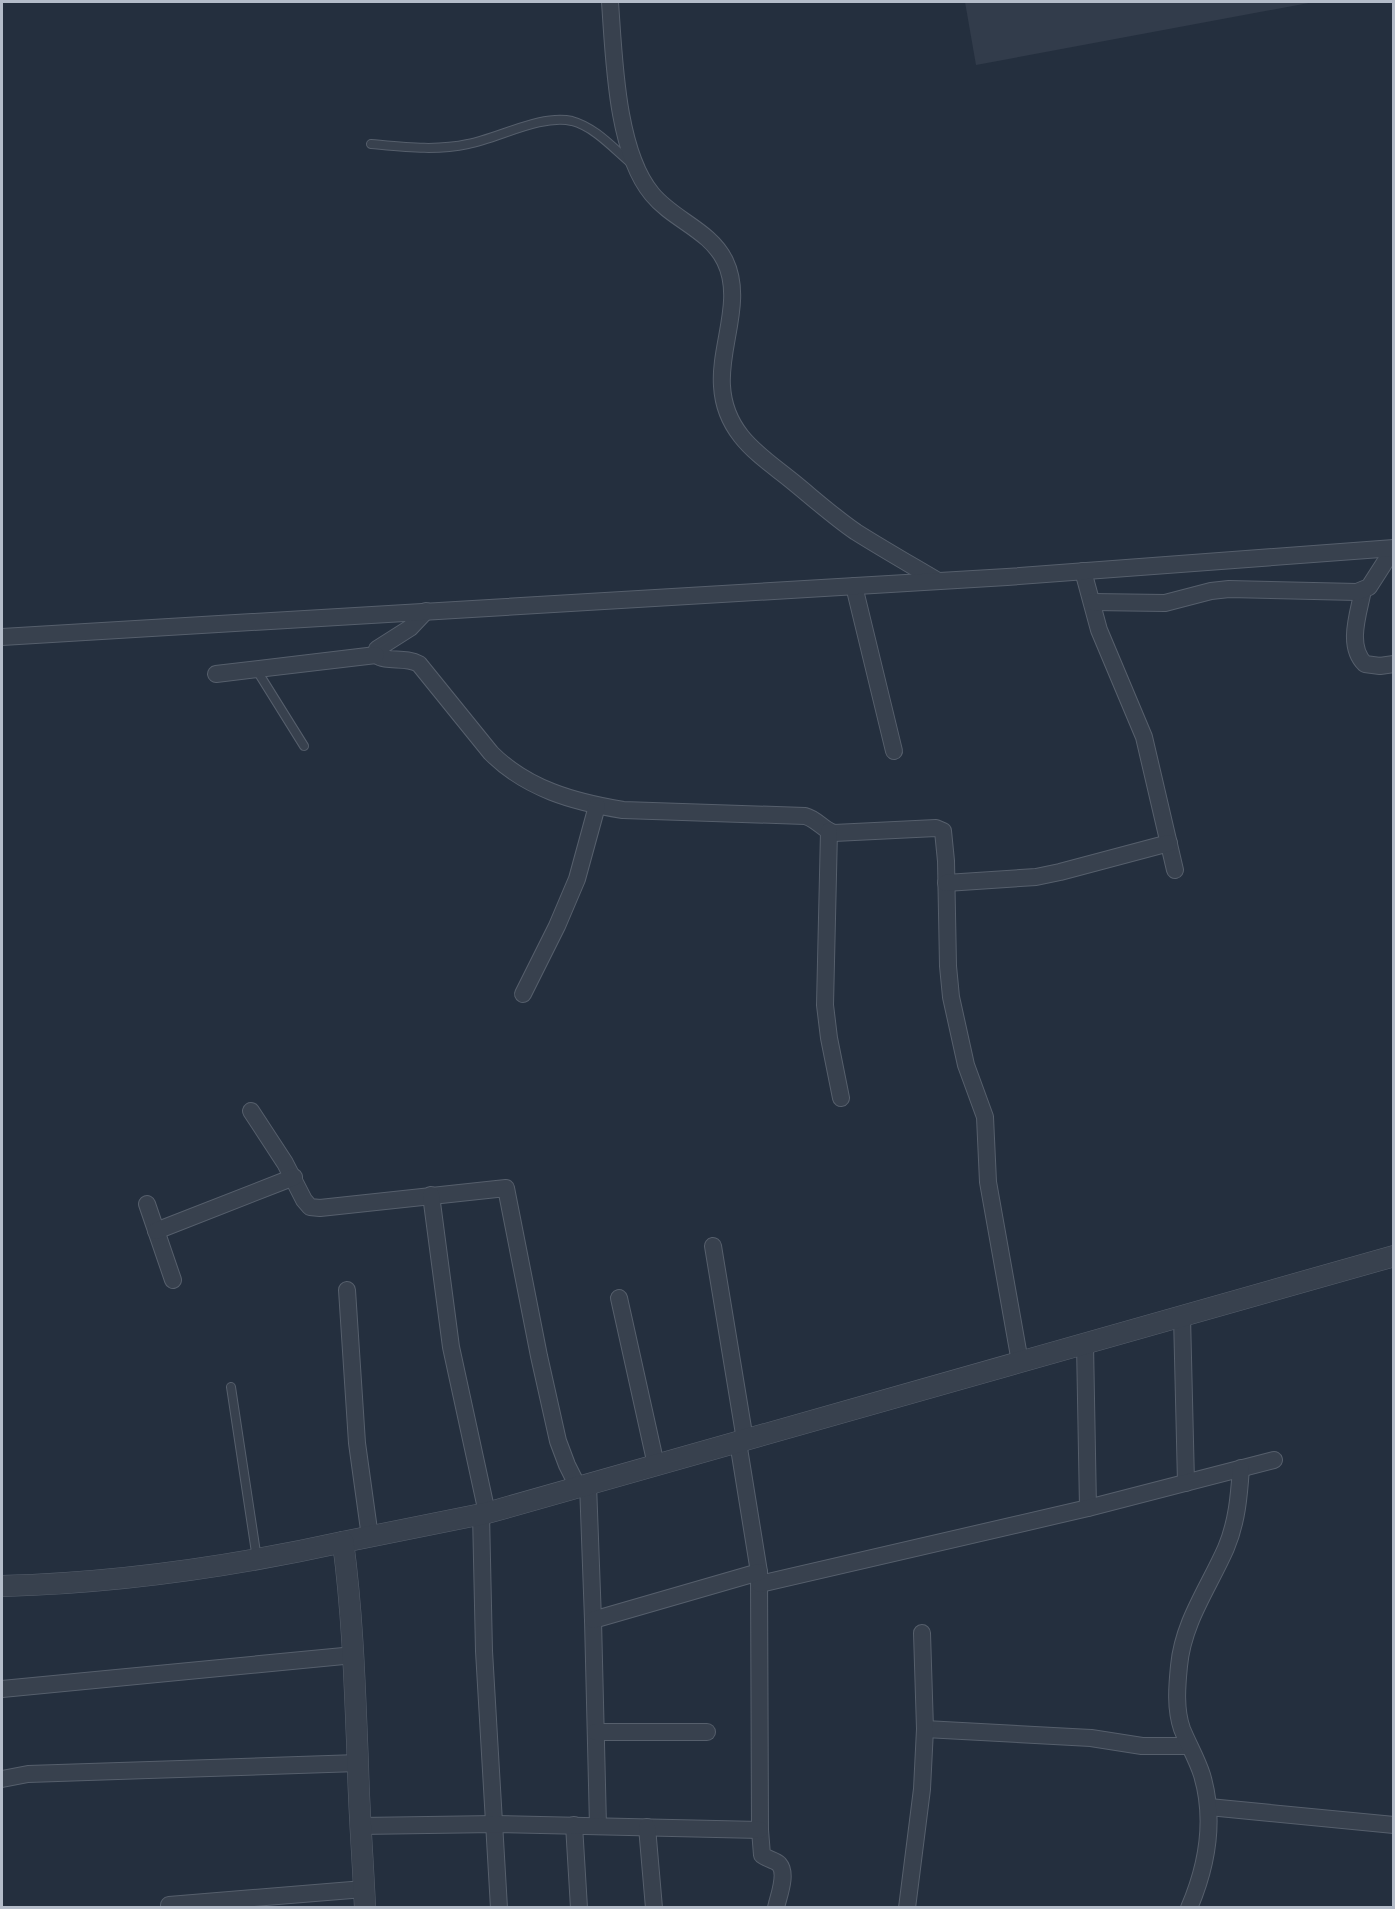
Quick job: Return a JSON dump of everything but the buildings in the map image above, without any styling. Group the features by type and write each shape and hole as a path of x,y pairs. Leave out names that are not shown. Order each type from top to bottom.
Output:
{"street":[{"path":"609,2 620,103 627,138 637,167 651,194 710,241 725,261 730,273 732,288 722,386 724,402 730,418 741,437 761,456 854,531 938,581"},
{"path":"2,637 938,581 1394,548"},
{"path":"1092,602 1166,603 1211,591 1229,589 1347,592 1363,590 1369,587 1394,548"},
{"path":"1083,571 1099,630 1144,737 1175,870"},
{"path":"854,586 894,751"},
{"path":"1363,590 1355,639 1357,655 1365,664 1380,666 1394,664"},
{"path":"376,655 377,649 410,627 426,611"},
{"path":"216,674 376,655 381,658 409,659 419,664 491,753 516,775 537,787 597,806 622,810 805,816 815,820 828,831 837,832 940,829 943,831 951,997 966,1065 985,1117 988,1182 1020,1362"},
{"path":"523,994 557,926 577,879 597,806"},
{"path":"828,831 825,1005 841,1098"},
{"path":"946,883 1036,877 1169,843"},
{"path":"251,1111 294,1177 304,1200 310,1207 502,1187 507,1189 558,1441 567,1465 583,1485 593,1620 598,1826"},
{"path":"156,1231 294,1177"},
{"path":"431,1195 451,1347 484,1513 484,1651 500,1908"},
{"path":"147,1204 174,1280"},
{"path":"713,1246 759,1578 760,1830 762,1855 778,1863 782,1869 776,1908"},
{"path":"2,1586 134,1578 257,1558 484,1513 1394,1256"},
{"path":"347,1290 357,1443 370,1537"},
{"path":"619,1298 656,1465"},
{"path":"1182,1316 1186,1483"},
{"path":"1085,1344 1088,1508"},
{"path":"593,1620 759,1578 1088,1508 1274,1460"},
{"path":"1189,1908 1203,1867 1209,1807 1201,1772 1181,1727 1178,1712 1179,1663 1194,1610 1232,1532 1239,1499 1241,1468"},
{"path":"170,1905 365,1898 354,1655 343,1542"},
{"path":"908,1908 922,1789 925,1730 922,1633"},
{"path":"2,1689 354,1655"},
{"path":"925,1730 1091,1738 1142,1746 1190,1746"},
{"path":"596,1732 707,1732"},
{"path":"2,1779 28,1774 358,1763"},
{"path":"1209,1807 1394,1825"},
{"path":"360,1826 495,1824 760,1830"},
{"path":"574,1826 579,1908"},
{"path":"647,1827 654,1908"}],"lane":[{"path":"371,144 424,148 447,147 468,144 548,121 570,121 592,131 637,167"},
{"path":"256,669 304,746"},
{"path":"231,1387 257,1558"}],"shaded area":[{"path":"965,2 1314,2 976,65"}]}
